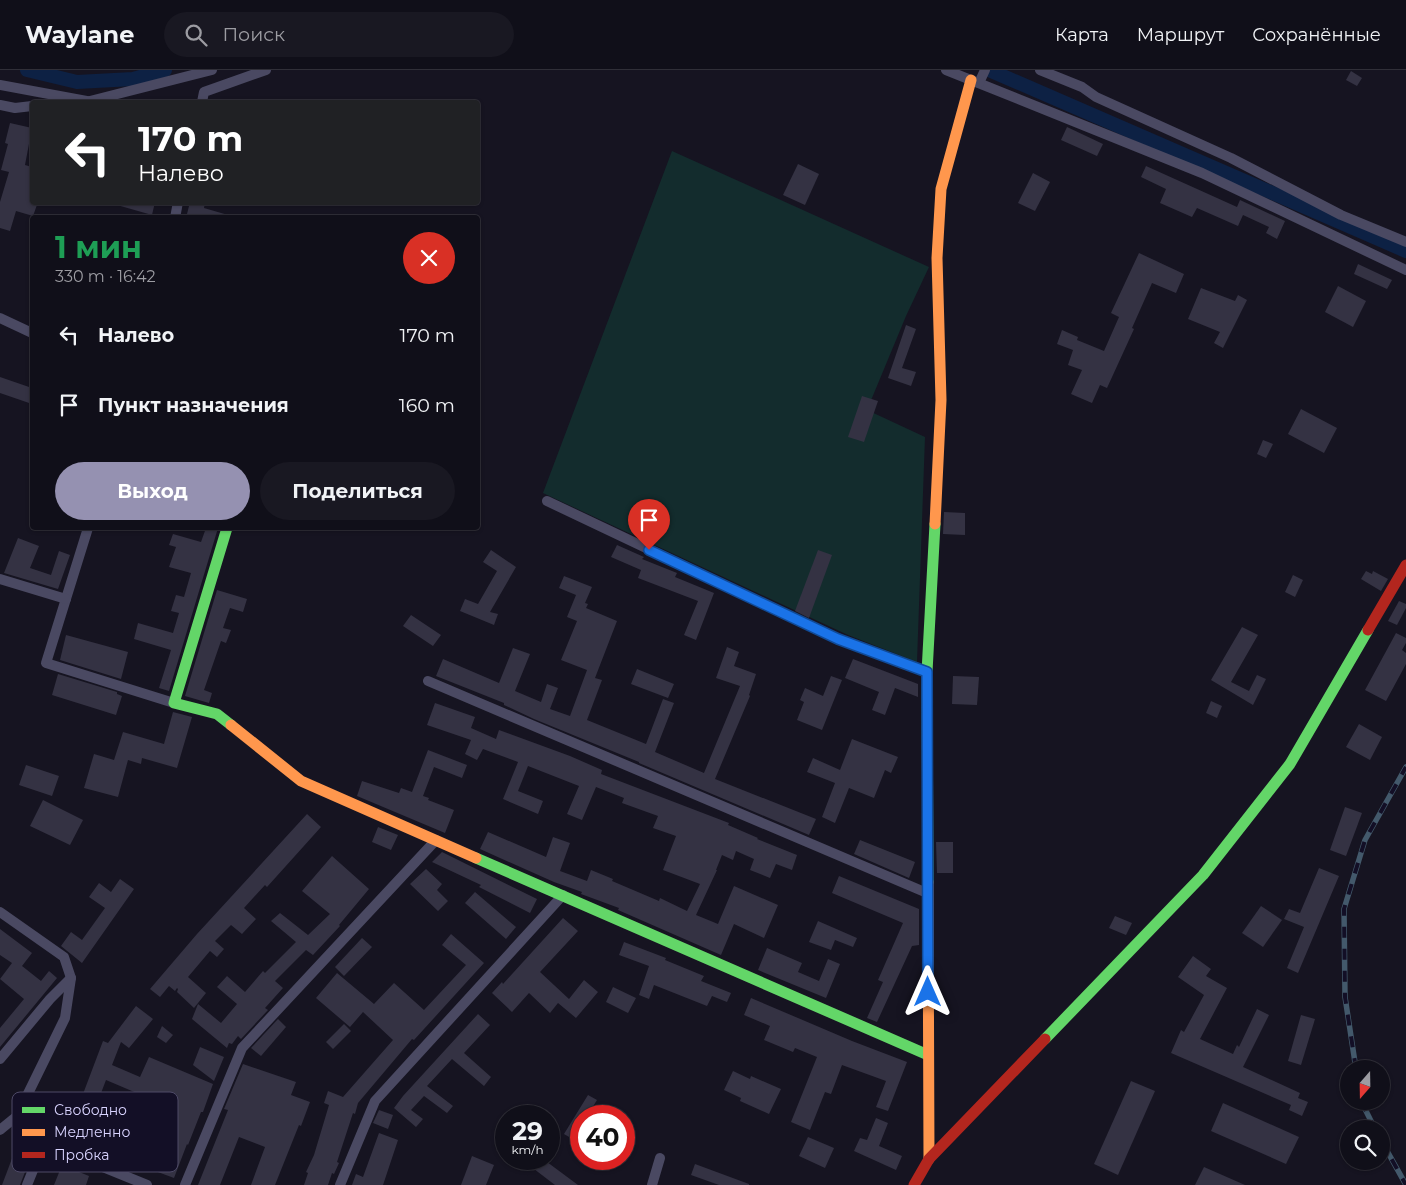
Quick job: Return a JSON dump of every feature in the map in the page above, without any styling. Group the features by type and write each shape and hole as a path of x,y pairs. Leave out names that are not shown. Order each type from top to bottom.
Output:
{"street":[{"path":"100,100 212,70"},
{"path":"202,100 204,92 266,70"},
{"path":"946,70 1202,173 1406,270"},
{"path":"929,1159 927,672 941,400 937,258 941,189 975,82 985,70"},
{"path":"1040,70 1082,87 1096,97 1239,162 1341,215 1406,242"},
{"path":"0,84 82,100"},
{"path":"0,105 15,108 30,106"},
{"path":"0,318 30,332"},
{"path":"546,501 838,639 927,672"},
{"path":"87,530 46,662 174,703 217,714 301,781 928,1055"},
{"path":"174,703 227,530"},
{"path":"914,1185 929,1159 1203,875 1290,764 1406,565"},
{"path":"0,579 66,600"},
{"path":"428,681 927,893"},
{"path":"185,1185 242,1048 436,840"},
{"path":"340,1185 375,1100 563,895"},
{"path":"0,912 64,957 71,978 65,1018 29,1092"},
{"path":"0,1059 50,999 71,978"},
{"path":"0,1130 12,1120"},
{"path":"652,1185 660,1158"},
{"path":"27,1185 32,1172"},
{"path":"115,1172 147,1185"}],"green space":[{"path":"672,151 929,267 906,316 867,410 925,437 917,662 848,635 543,493"}],"building":[{"path":"1351,71 1362,78 1357,86 1346,80"},
{"path":"10,123 30,128 25,165 30,166 30,205 37,205 33,215 16,211 10,231 0,228 0,202 9,172 1,170 8,144 5,143"},
{"path":"1067,127 1103,144 1097,156 1061,140"},
{"path":"798,164 819,174 805,205 783,195"},
{"path":"1146,166 1237,207 1240,200 1285,221 1277,239 1266,233 1269,227 1243,215 1238,226 1197,208 1192,217 1160,203 1166,189 1141,177"},
{"path":"1033,173 1050,182 1035,211 1018,203"},
{"path":"117,205 154,205 152,215"},
{"path":"189,205 204,205 204,208 228,215 187,215"},
{"path":"1139,253 1184,274 1176,293 1152,283 1132,328 1134,329 1107,388 1100,385 1092,403 1071,394 1082,370 1068,365 1073,350 1057,344 1062,330 1078,337 1077,340 1104,351 1119,317 1111,313"},
{"path":"1358,264 1392,280 1387,289 1354,274"},
{"path":"1338,286 1366,301 1353,327 1325,312"},
{"path":"1201,288 1235,301 1238,295 1247,300 1223,348 1214,343 1220,332 1188,319"},
{"path":"906,325 916,329 902,368 916,372 911,386 888,378"},
{"path":"0,377 30,387 30,403 0,393"},
{"path":"862,396 878,401 864,442 848,437"},
{"path":"1301,409 1337,428 1324,453 1288,434"},
{"path":"1263,440 1273,444 1266,458 1257,454"},
{"path":"944,512 965,513 965,535 943,534"},
{"path":"205,530 217,530 169,691 159,688 171,650 134,639 138,623 173,633 179,613 171,611 176,595 184,597 191,573 169,567 176,547 169,545 173,534 201,542"},
{"path":"18,538 39,546 30,568 51,575 59,551 70,555 58,589 4,573"},
{"path":"617,545 644,557 642,559 677,573 675,577 714,593 696,640 684,635 698,601 638,578 641,570 611,557"},
{"path":"491,550 516,567 490,612 498,614 494,625 460,611 465,599 478,604 497,571 483,562"},
{"path":"818,550 832,555 809,618 795,611"},
{"path":"1366,571 1372,574 1373,571 1388,579 1381,591 1361,579"},
{"path":"1293,575 1303,580 1295,597 1285,592"},
{"path":"564,576 592,587 585,603 588,604 586,608 617,621 595,678 602,680 587,720 646,744 663,699 674,703 655,752 704,773 740,686 716,678 727,647 739,652 734,666 756,674 750,696 715,779 816,819 809,835 534,719 504,705 504,703 436,676 443,659 499,683 513,648 530,654 515,691 541,702 547,684 558,688 550,709 570,716 587,670 561,660 577,621 567,617 576,595 559,588"},
{"path":"217,590 247,599 243,612 230,608 223,628 231,630 226,643 221,641 204,690 212,693 209,703 185,696"},
{"path":"1399,601 1406,604 1406,608 1397,625 1388,621"},
{"path":"411,615 441,635 433,646 403,626"},
{"path":"1242,627 1258,635 1231,682 1249,691 1257,675 1266,679 1253,705 1211,680"},
{"path":"1396,633 1406,638 1406,643 1402,650 1406,653 1406,664 1386,701 1365,690"},
{"path":"66,635 128,652 121,679 60,660"},
{"path":"853,659 918,684 918,697 895,688 885,715 872,710 879,692 845,678"},
{"path":"637,669 674,684 668,698 631,684"},
{"path":"58,674 117,692 117,694 122,696 116,715 52,695"},
{"path":"831,676 842,680 822,730 797,720 804,702 800,700 805,688 823,696"},
{"path":"953,676 979,677 977,705 952,704"},
{"path":"1211,701 1222,706 1217,718 1206,713"},
{"path":"435,703 475,717 471,728 496,739 499,730 570,756 602,770 601,774 729,823 728,825 757,839 797,855 792,870 776,864 770,878 750,870 754,859 736,851 733,860 722,855 696,915 718,924 734,886 778,905 764,938 734,924 721,955 618,910 619,908 581,894 582,892 554,882 480,849 488,832 546,857 553,837 570,843 560,871 587,881 591,870 613,879 612,881 659,901 660,898 687,911 700,884 663,870 676,836 653,828 658,816 622,803 624,798 596,787 582,820 567,814 579,786 528,766 518,791 543,801 538,814 503,799 518,762 483,749 477,760 465,754 471,740 427,725"},
{"path":"173,712 192,717 177,768 142,758 141,764 128,760 118,797 84,788 94,754 114,760 123,732 164,744"},
{"path":"1359,724 1382,737 1370,760 1346,747"},
{"path":"852,739 898,757 891,773 885,770 874,798 849,788 835,823 822,817 835,783 807,772 813,758 840,770"},
{"path":"428,750 467,765 462,778 434,767 423,796 429,798 428,800 454,810 445,833 357,796 362,781 399,793 401,788 412,792"},
{"path":"26,765 59,776 52,796 19,785"},
{"path":"43,800 83,820 70,845 30,826"},
{"path":"1345,807 1362,813 1346,856 1330,850"},
{"path":"307,814 321,827 267,887 265,885 244,908 256,919 242,934 231,925 215,941 224,949 217,957 210,951 188,977 206,993 194,1008 177,992 177,988 175,991 169,986 160,997 150,989 197,934"},
{"path":"378,827 398,835 391,850 372,842"},
{"path":"860,840 915,862 909,878 854,854"},
{"path":"936,842 953,842 953,873 937,873"},
{"path":"442,852 537,899 530,913 479,887 481,885 432,862"},
{"path":"332,856 369,889 340,926 313,955 306,950 275,981 283,988 265,1008 268,1010 241,1039 238,1036 232,1044 229,1043 227,1048 192,1019 198,1004 221,1023 237,1004 217,987 227,976 245,992 263,971 265,973 296,942 271,921 280,913 308,935 330,914 302,891"},
{"path":"1319,868 1339,876 1298,973 1287,968 1304,927 1284,919 1289,909 1300,913"},
{"path":"426,869 442,884 437,890 448,901 438,911 410,884"},
{"path":"839,876 919,909 919,945 912,946 877,1022 867,1018 883,982 878,980 903,923 832,893"},
{"path":"120,879 134,889 82,963 61,946 71,932 82,940 105,908 89,897 99,883 111,892"},
{"path":"475,892 516,927 506,939 465,903"},
{"path":"1261,906 1282,920 1263,947 1242,933"},
{"path":"1115,916 1132,923 1126,935 1109,928"},
{"path":"563,918 578,931 540,972 569,999 584,980 598,992 576,1018 558,1003 550,1013 529,993 512,1012 492,993 502,982 503,984"},
{"path":"818,921 857,938 853,947 835,940 831,950 809,942"},
{"path":"0,929 32,953 22,966 41,981 49,971 57,978 0,1047 0,1028 24,999 0,979 12,963 0,955"},
{"path":"451,934 484,963 414,1040 412,1039 358,1103 337,1162 339,1163 334,1174 332,1173 328,1185 304,1185 308,1173 306,1172 314,1155 329,1105 324,1103 328,1091 343,1097 393,1040 363,1012 350,1027 316,998 337,973 374,1004 394,983 424,1010 466,965 442,945"},
{"path":"362,938 372,947 344,976 335,967"},
{"path":"624,942 666,958 665,960 704,976 701,981 731,993 727,1002 712,996 707,1006 654,985 649,999 639,995 649,966 619,955"},
{"path":"767,948 802,963 798,972 819,981 828,959 840,964 826,998 758,970"},
{"path":"1193,956 1211,969 1206,976 1227,988 1200,1039 1233,1054 1237,1045 1239,1047 1257,1009 1269,1015 1243,1067 1300,1093 1298,1098 1308,1102 1302,1116 1289,1110 1291,1105 1171,1053 1181,1030 1184,1032 1204,995 1178,977"},
{"path":"613,987 636,998 628,1013 606,1002"},
{"path":"751,998 907,1062 888,1111 876,1107 886,1081 842,1065 831,1094 825,1092 810,1130 791,1122 817,1057 795,1048 793,1052 764,1040 770,1026 744,1015"},
{"path":"136,1006 153,1019 129,1048 121,1042 112,1065 140,1077 149,1057 213,1084 203,1112 201,1112 178,1168 178,1092 134,1092 106,1080 101,1092 84,1092 103,1041 108,1043"},
{"path":"478,1014 490,1025 464,1053 491,1077 484,1086 452,1059 427,1086 453,1106 447,1113 424,1096 411,1110 423,1119 416,1127 394,1108"},
{"path":"1301,1015 1315,1019 1301,1065 1288,1061"},
{"path":"278,1019 286,1027 261,1056 251,1048"},
{"path":"344,1024 351,1031 333,1049 326,1042"},
{"path":"162,1026 173,1035 166,1043 157,1037"},
{"path":"200,1047 224,1057 214,1081 193,1065"},
{"path":"243,1064 296,1082 291,1095 310,1102 275,1185 251,1185 265,1147 239,1137 220,1185 198,1185 228,1110 224,1109"},
{"path":"733,1071 750,1079 751,1076 781,1089 769,1114 740,1101 741,1098 724,1090"},
{"path":"1131,1081 1155,1091 1118,1175 1094,1164"},
{"path":"588,1095 597,1100 594,1105 582,1105"},
{"path":"1223,1103 1299,1137 1286,1164 1211,1131"},
{"path":"379,1110 393,1115 388,1129 373,1123"},
{"path":"876,1118 888,1123 879,1146 902,1156 896,1170 854,1151 860,1138 867,1140"},
{"path":"570,1124 570,1138 564,1134"},
{"path":"379,1133 398,1140 383,1185 352,1185 356,1174 363,1177"},
{"path":"808,1137 834,1148 825,1168 799,1156"},
{"path":"472,1156 494,1165 486,1185 461,1185"},
{"path":"12,1159 12,1172 25,1172 20,1185 2,1185"},
{"path":"695,1164 749,1185 719,1185 691,1175"},
{"path":"1204,1167 1245,1185 1195,1185"},
{"path":"535,1170 558,1170 578,1185 555,1185"},
{"path":"59,1172 79,1172 89,1176 86,1185 54,1185"},
{"path":"158,1172 176,1172 174,1178"}],"waterway":[{"path":"27,70 77,82 133,79 165,70"},
{"path":"989,70 1406,251"}],"railway":[{"path":"1355,1060 1345,997 1344,909 1365,840 1406,767"},
{"path":"1366,1110 1370,1120"},
{"path":"1390,1156 1406,1185"}],"traffic: fast":[{"path":"928,882 927,672 935,524"},
{"path":"226,530 174,703 217,714 231,725"},
{"path":"1045,1039 1203,875 1290,764 1368,630"},
{"path":"476,858 928,1055"}],"traffic: slow":[{"path":"935,524 941,400 937,258 941,189 971,80"},
{"path":"231,725 301,781 476,858"},
{"path":"928,882 929,1159"}],"traffic: jam":[{"path":"1368,630 1406,565"},
{"path":"914,1185 929,1159 1045,1039"}],"route":[{"path":"649,550 838,639 927,672 928,992"}]}
